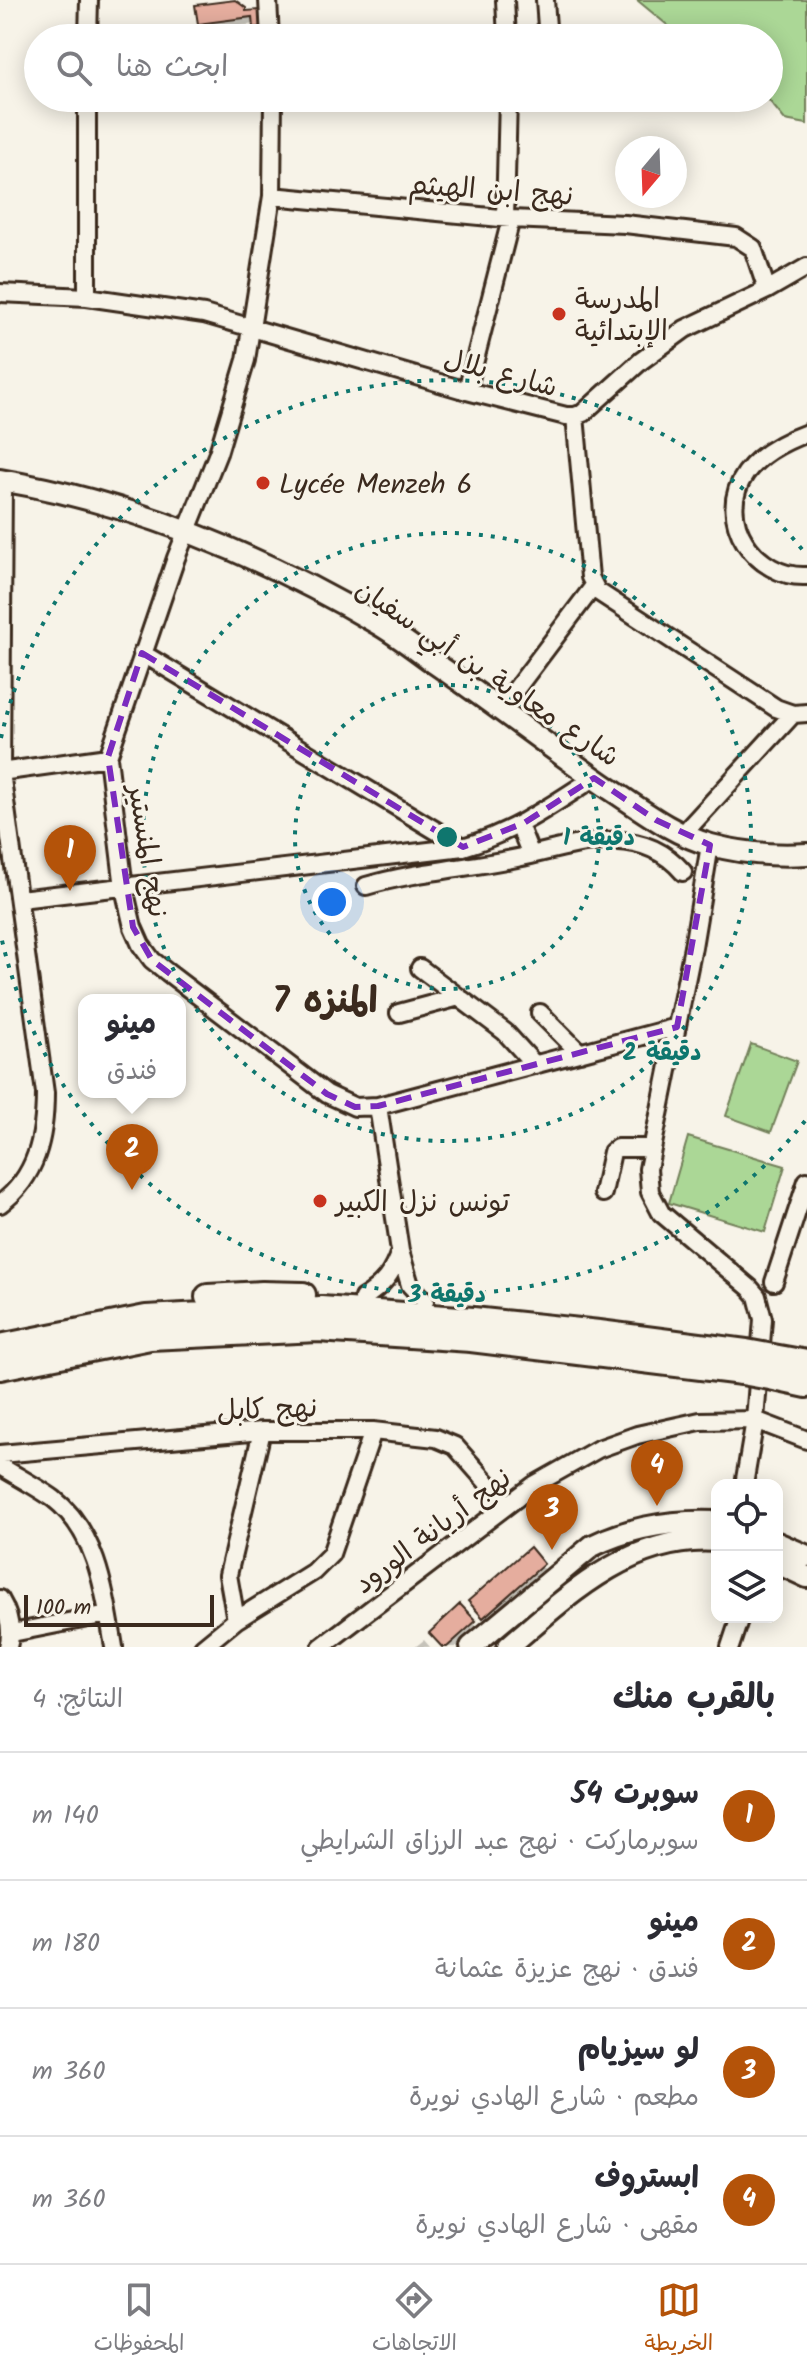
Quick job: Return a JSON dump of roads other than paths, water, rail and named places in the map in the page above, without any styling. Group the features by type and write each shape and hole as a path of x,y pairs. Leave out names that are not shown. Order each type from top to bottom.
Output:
{"highway":[{"path":"0,1369 60,1334 195,1298 262,1294 425,1301 771,1367 807,1385"},
{"path":"60,1334 146,1318 321,1309 599,1333"},
{"path":"0,1345 29,1351 150,1337 318,1329 744,1362"},
{"path":"771,1367 807,1363"}],"main road":[{"name":"شارع معاوية بن أبي سفيان","path":"2,480 93,500 188,532 291,578 379,625 594,778 656,820 683,834 710,845 749,852 807,854"},
{"path":"471,1647 576,1558 611,1536 665,1523 711,1522"},
{"path":"508,1647 560,1603 611,1566 667,1546 711,1542"},
{"path":"783,1546 807,1556"},
{"path":"783,1566 807,1577"}],"street":[{"path":"88,24 89,0"},
{"path":"268,0 269,24"},
{"path":"505,0 506,24"},
{"path":"545,0 547,24"},
{"path":"87,112 87,297"},
{"name":"نهج المنستير","path":"273,112 272,196 246,360 218,453 176,558 108,757 124,888 133,927 152,960 327,1094 355,1107 378,1106 677,1027"},
{"path":"467,391 508,218 508,112"},
{"name":"نهج ابن الهيثم","path":"272,196 508,218 625,224 736,237 753,248 767,290"},
{"path":"575,416 583,413 641,361 685,329 807,267"},
{"name":"شارع بلال","path":"0,293 87,297 181,309 253,327 467,391 575,416 593,587"},
{"path":"807,433 765,455 745,475 736,496 735,516 743,539 755,558 774,571 807,576"},
{"path":"0,1204 33,1167 45,1124 45,1093 1,772 2,480"},
{"path":"501,709 593,587 776,708 800,713"},
{"path":"142,653 463,847"},
{"path":"683,834 800,713"},
{"path":"1,772 108,757"},
{"path":"20,899 463,847 498,836 519,825 594,778"},
{"path":"519,825 531,855"},
{"path":"366,886 426,871 499,862 553,849 622,840 665,854 683,872"},
{"path":"710,845 648,1169 650,1192 661,1213 750,1288 761,1307 763,1319 755,1420 745,1479"},
{"path":"420,968 505,1032 535,1065"},
{"path":"399,1013 459,997"},
{"path":"540,1013 580,1053"},
{"path":"378,1106 400,1251 410,1285 425,1301"},
{"path":"603,1193 612,1152 617,1148 652,1148"},
{"path":"774,1282 807,1181"},
{"path":"363,1298 393,1271 400,1251"},
{"name":"نهج أريانة الورود","path":"321,1647 534,1485 598,1449 637,1435 700,1421 755,1420 807,1440"},
{"path":"236,1620 228,1575 262,1431"},
{"name":"نهج كابل","path":"0,1454 262,1431 373,1431 436,1438 455,1446 507,1505"},
{"path":"203,1647 236,1620 313,1572 331,1554 373,1431"},
{"path":"0,1466 55,1500 83,1532 92,1549 114,1647"},
{"path":"0,1599 7,1610 10,1640 108,1614"},
{"path":"730,1647 738,1623"}],"place":[{"name":"المدرسة الإبتدائية","path":"559,314"},
{"name":"Lycée Menzeh 6","path":"263,483"},
{"name":"سوبرت 54","path":"70,891"},
{"name":"مينو","path":"132,1190"},
{"name":"تونس نزل الكبير","path":"320,1201"},
{"name":"ابستروف","path":"657,1506"},
{"name":"لو سيزيام","path":"552,1550"}],"district":[{"name":"المنزه 7","path":"325,999"}]}
